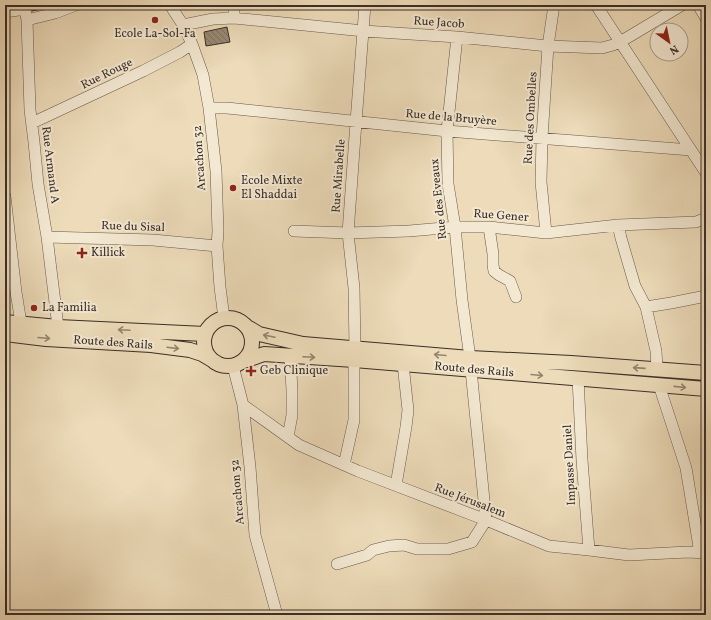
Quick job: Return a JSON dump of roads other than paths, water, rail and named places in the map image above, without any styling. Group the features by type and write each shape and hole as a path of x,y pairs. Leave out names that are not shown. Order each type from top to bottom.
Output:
{"main road":[{"path":"231,317 238,319 249,328 252,334 252,349 249,355 238,363 225,366 217,363 207,354 204,341 205,334 212,323 231,317"},
{"name":"Route des Rails","path":"5,322 58,327 205,334"},
{"name":"Route des Rails","path":"249,328 259,334 402,364 563,362 706,373"},
{"name":"Route des Rails","path":"5,334 46,339 151,345 190,350 202,354 217,363"},
{"name":"Route des Rails","path":"238,363 264,354 290,356 354,354 470,364 578,378 706,390"}],"street":[{"path":"5,12 26,11 55,13 76,5"},
{"name":"Arcachon 32","path":"170,5 183,25 192,44 203,75 209,108 216,171 217,246 224,318"},
{"path":"234,5 234,18"},
{"name":"Rue Mirabelle","path":"344,465 354,420 354,288 348,233 365,5"},
{"name":"Rue des Ombelles","path":"546,233 541,182 542,138 548,46 554,5"},
{"path":"596,5 706,174"},
{"name":"Rue Jacob","path":"183,25 213,19 234,18 364,31 457,37 548,46 602,48 620,42 682,5"},
{"path":"698,5 706,18"},
{"name":"Rue Armand A","path":"26,11 30,110 38,184 47,237 58,327"},
{"name":"Rue des Eveaux","path":"457,37 447,131 448,184 455,227 486,520"},
{"name":"Rue Rouge","path":"32,123 147,69 192,44"},
{"name":"Rue de la Bruyère","path":"209,108 226,108 447,131 691,150"},
{"path":"5,196 21,323"},
{"name":"Rue Gener","path":"294,231 348,233 409,231 455,227 489,227 546,233 618,225 696,222 706,218"},
{"path":"618,225 620,238 635,286 646,307 656,351 657,369"},
{"path":"489,227 494,271 510,282 516,297"},
{"name":"Rue du Sisal","path":"47,237 153,240 217,246"},
{"path":"646,307 706,296"},
{"path":"288,437 292,415 290,356"},
{"name":"Arcachon 32","path":"238,363 250,467 255,535 277,615"},
{"path":"396,485 408,410 402,364"},
{"name":"Impasse Daniel","path":"578,378 582,460 589,550"},
{"path":"658,385 686,468 703,553"},
{"name":"Rue Jérusalem","path":"243,405 300,445 358,471 549,546 629,555 688,552 703,553"},
{"path":"337,564 367,555 373,550 389,546 404,545 417,549 448,549 472,542 486,520"}],"place":[{"name":"Ecole La-Sol-Fa","path":"155,20"},
{"name":"Ecole Mixte El Shaddai","path":"233,188"},
{"name":"Killick","path":"82,253"},
{"name":"La Familia","path":"34,308"},
{"name":"Geb Clinique","path":"251,371"}]}
